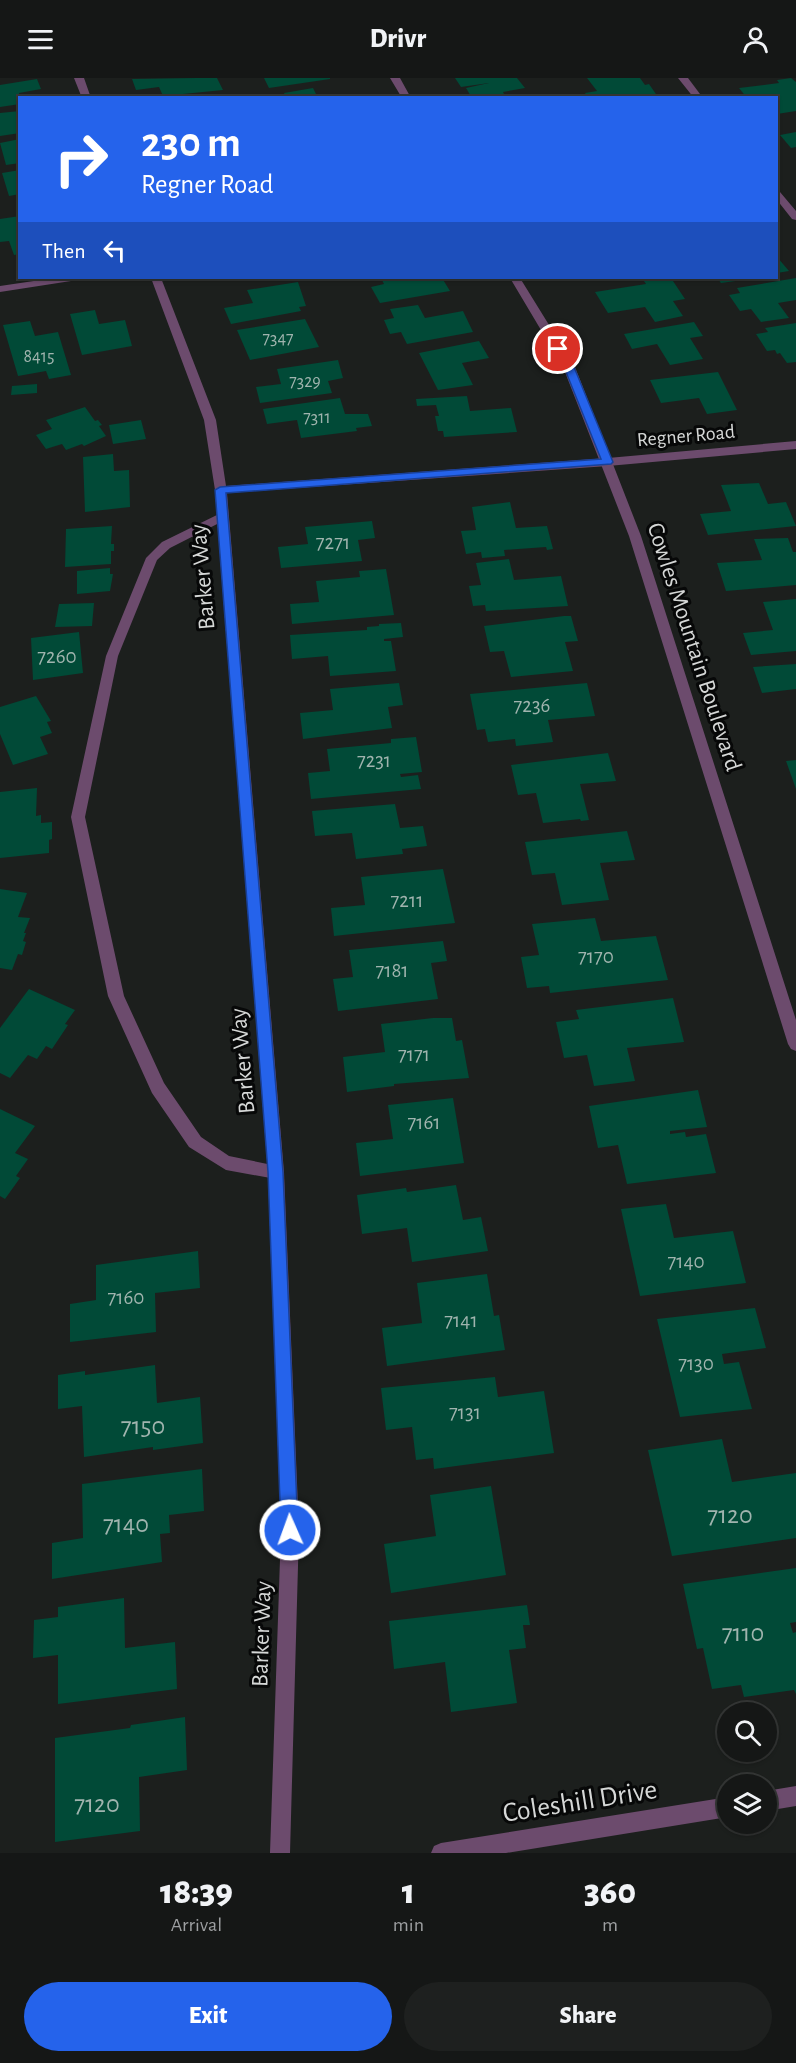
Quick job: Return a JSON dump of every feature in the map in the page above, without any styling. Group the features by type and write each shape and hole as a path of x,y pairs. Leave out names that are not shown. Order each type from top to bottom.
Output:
{"street":[{"path":"79,78 86,96"},
{"path":"395,78 406,96"},
{"path":"683,78 697,96"},
{"path":"778,195 796,217"},
{"path":"0,289 65,279"},
{"name":"Barker Way","path":"156,279 210,420 220,490 276,1172 290,1530 280,1853"},
{"name":"Cowles Mountain Boulevard","path":"516,279 569,367 608,462 635,536 796,1044"},
{"name":"Regner Road","path":"220,490 608,462 796,445"},
{"path":"223,516 166,545 152,558 112,656 78,817 116,996 158,1088 195,1142 226,1163 276,1172"},
{"path":"777,1799 796,1796"},
{"name":"Coleshill Drive","path":"441,1853 717,1809"}],"building":[{"path":"217,78 223,90 163,96 159,87 136,90 132,79"},
{"path":"264,78 330,78 330,79 269,88"},
{"path":"455,78 517,78 525,88 503,92 504,94 471,96 466,88 489,83 461,87"},
{"path":"587,78 640,78 645,85 649,84 657,96 587,96 585,93 597,91"},
{"path":"791,78 796,82 796,111 778,114 778,96 745,96 739,88 779,83 777,80"},
{"path":"37,79 41,89 19,93 18,104 0,107 0,85"},
{"path":"313,88 317,96 285,96 284,93"},
{"path":"18,111 18,133 0,136 0,113"},
{"path":"796,132 796,147 791,148 780,135"},
{"path":"18,139 18,163 6,165 0,143"},
{"path":"18,170 18,194 9,196 2,173"},
{"path":"18,216 18,254 14,255 9,241 0,242 0,219"},
{"path":"778,258 789,271 778,273"},
{"path":"796,278 796,300 778,303 789,318 761,322 751,309 740,311 729,295 740,293 737,288"},
{"path":"382,279 417,279 418,281 443,279 450,291 380,303 371,287 384,284"},
{"path":"643,279 672,279 685,299 673,301 683,316 655,322 645,307 608,313 595,292 646,284"},
{"path":"718,279 750,279 721,283"},
{"path":"298,282 306,306 299,307 301,311 231,324 224,308 253,303 247,290"},
{"path":"418,305 425,318 463,311 473,332 407,344 401,332 390,334 384,320 394,318 390,309"},
{"path":"95,310 99,324 125,320 132,346 82,355 70,314"},
{"path":"305,319 319,347 250,360 237,330"},
{"path":"30,321 35,336 58,332 71,375 49,379 46,371 18,376 3,325"},
{"path":"694,322 703,336 690,338 703,359 670,365 657,344 632,349 624,334"},
{"path":"796,323 796,362 787,363 775,350 767,351 756,334 768,332 765,328"},
{"path":"479,341 489,358 462,363 473,385 438,390 419,353"},
{"path":"338,360 343,378 328,381 332,393 260,403 256,387 281,384 277,369"},
{"path":"718,372 737,410 707,414 699,398 661,403 650,380"},
{"path":"37,384 37,393 11,395 12,386"},
{"path":"467,396 470,411 511,408 517,432 444,437 443,431 438,431 435,416 439,416 436,405 417,406 416,399"},
{"path":"340,398 345,414 368,414 372,426 356,428 357,431 301,438 297,420 267,424 263,409"},
{"path":"85,407 95,421 98,420 102,425 99,426 106,436 84,446 82,444 66,450 62,444 46,449 36,435 52,429 46,420"},
{"path":"141,420 146,439 113,444 109,425"},
{"path":"113,454 114,471 129,470 130,507 85,512 83,457"},
{"path":"759,483 768,504 786,502 796,526 708,535 700,514 731,511 721,485"},
{"path":"510,502 516,528 547,526 553,549 547,550 546,547 504,550 505,556 482,558 481,552 466,554 461,531 476,530 472,507"},
{"path":"372,521 375,538 358,540 362,561 281,568 278,547 308,544 305,527"},
{"path":"112,526 111,544 114,544 114,551 111,551 111,564 65,567 66,529"},
{"path":"788,538 793,552 796,552 796,585 726,591 717,563 762,560 754,539"},
{"path":"509,559 514,580 561,576 568,606 486,611 485,605 473,606 469,586 481,585 476,563"},
{"path":"110,568 110,574 113,574 110,591 77,594 77,571"},
{"path":"386,569 394,615 292,624 290,604 319,602 316,581 360,577 359,571"},
{"path":"796,599 796,651 751,655 743,633 773,630 763,602"},
{"path":"94,603 92,626 55,627 59,604"},
{"path":"571,616 578,641 565,642 573,671 511,677 504,651 490,652 484,626"},
{"path":"401,623 403,637 384,639 384,641 391,641 396,671 330,676 328,656 292,659 290,635 367,630 367,627 379,626 379,624"},
{"path":"79,632 83,673 33,680 31,638"},
{"path":"796,664 796,689 762,693 753,667"},
{"path":"399,683 403,705 388,707 392,728 303,739 300,713 333,710 330,689"},
{"path":"587,683 595,716 548,720 553,742 516,746 515,739 488,742 485,729 477,730 470,694"},
{"path":"36,696 51,721 47,722 52,733 40,737 48,754 13,765 0,734 0,707"},
{"path":"416,737 422,772 400,774 401,777 418,775 421,789 311,799 308,773 330,771 327,749 391,743 391,739"},
{"path":"608,753 616,781 580,784 589,820 543,823 536,793 518,795 511,765"},
{"path":"796,760 796,789 786,761"},
{"path":"37,788 36,816 41,815 41,823 52,822 49,853 0,858 0,792"},
{"path":"395,804 400,828 423,826 427,846 402,849 403,854 356,859 352,833 315,836 312,811"},
{"path":"627,831 635,860 600,863 609,900 562,905 555,873 532,875 525,842"},
{"path":"443,869 455,923 334,936 331,908 365,905 361,877"},
{"path":"0,889 27,893 18,917 30,918 24,933 26,933 23,941 26,942 22,955 18,954 12,970 0,968"},
{"path":"595,918 601,941 656,936 668,980 550,993 549,986 527,988 521,957 539,955 532,924"},
{"path":"443,941 447,961 431,963 438,999 338,1011 333,979 353,977 349,950"},
{"path":"29,989 75,1010 52,1049 46,1046 37,1059 28,1055 10,1078 0,1073 0,1028"},
{"path":"673,998 684,1042 627,1048 635,1081 594,1086 587,1055 564,1058 556,1022 579,1019 576,1010"},
{"path":"452,1018 456,1041 462,1040 469,1078 394,1084 394,1086 347,1092 343,1057 385,1052 381,1024"},
{"path":"698,1090 707,1127 670,1131 670,1134 685,1132 686,1137 706,1134 716,1173 627,1184 618,1145 598,1148 589,1106"},
{"path":"453,1098 464,1163 360,1176 356,1143 393,1139 388,1105"},
{"path":"0,1109 35,1126 15,1153 28,1159 16,1176 20,1178 5,1199 0,1196"},
{"path":"456,1185 463,1220 481,1217 488,1251 412,1262 407,1228 362,1234 357,1195 406,1188 407,1192"},
{"path":"666,1204 674,1238 733,1231 746,1283 640,1296 621,1209"},
{"path":"198,1251 200,1288 155,1293 156,1332 70,1342 70,1304 96,1300 96,1265"},
{"path":"487,1274 494,1316 499,1315 505,1350 387,1366 382,1328 422,1323 417,1283"},
{"path":"755,1308 766,1348 722,1354 724,1364 739,1362 752,1409 680,1417 657,1319"},
{"path":"155,1365 157,1403 200,1397 203,1443 153,1450 153,1447 84,1457 82,1406 58,1409 58,1375 85,1371 85,1375"},
{"path":"495,1377 498,1397 544,1391 554,1453 434,1469 433,1458 416,1460 412,1427 386,1430 381,1388"},
{"path":"722,1439 732,1482 796,1473 796,1538 672,1556 648,1450"},
{"path":"202,1469 204,1511 169,1515 170,1533 160,1534 162,1562 52,1579 52,1543 83,1538 82,1484"},
{"path":"491,1486 506,1575 391,1593 384,1544 436,1536 430,1495"},
{"path":"796,1568 796,1622 790,1623 793,1633 796,1632 796,1694 794,1690 744,1697 741,1685 712,1689 703,1648 697,1649 683,1584"},
{"path":"124,1598 125,1648 175,1642 177,1689 58,1704 58,1655 33,1658 34,1620 58,1617 58,1607"},
{"path":"527,1605 530,1625 523,1625 526,1648 509,1650 517,1703 451,1712 445,1662 394,1669 389,1621"},
{"path":"185,1717 187,1770 139,1777 140,1831 55,1842 55,1738 130,1728 131,1725"}],"route":[{"path":"290,1530 276,1172 220,490 608,462 569,367 558,349"}]}
